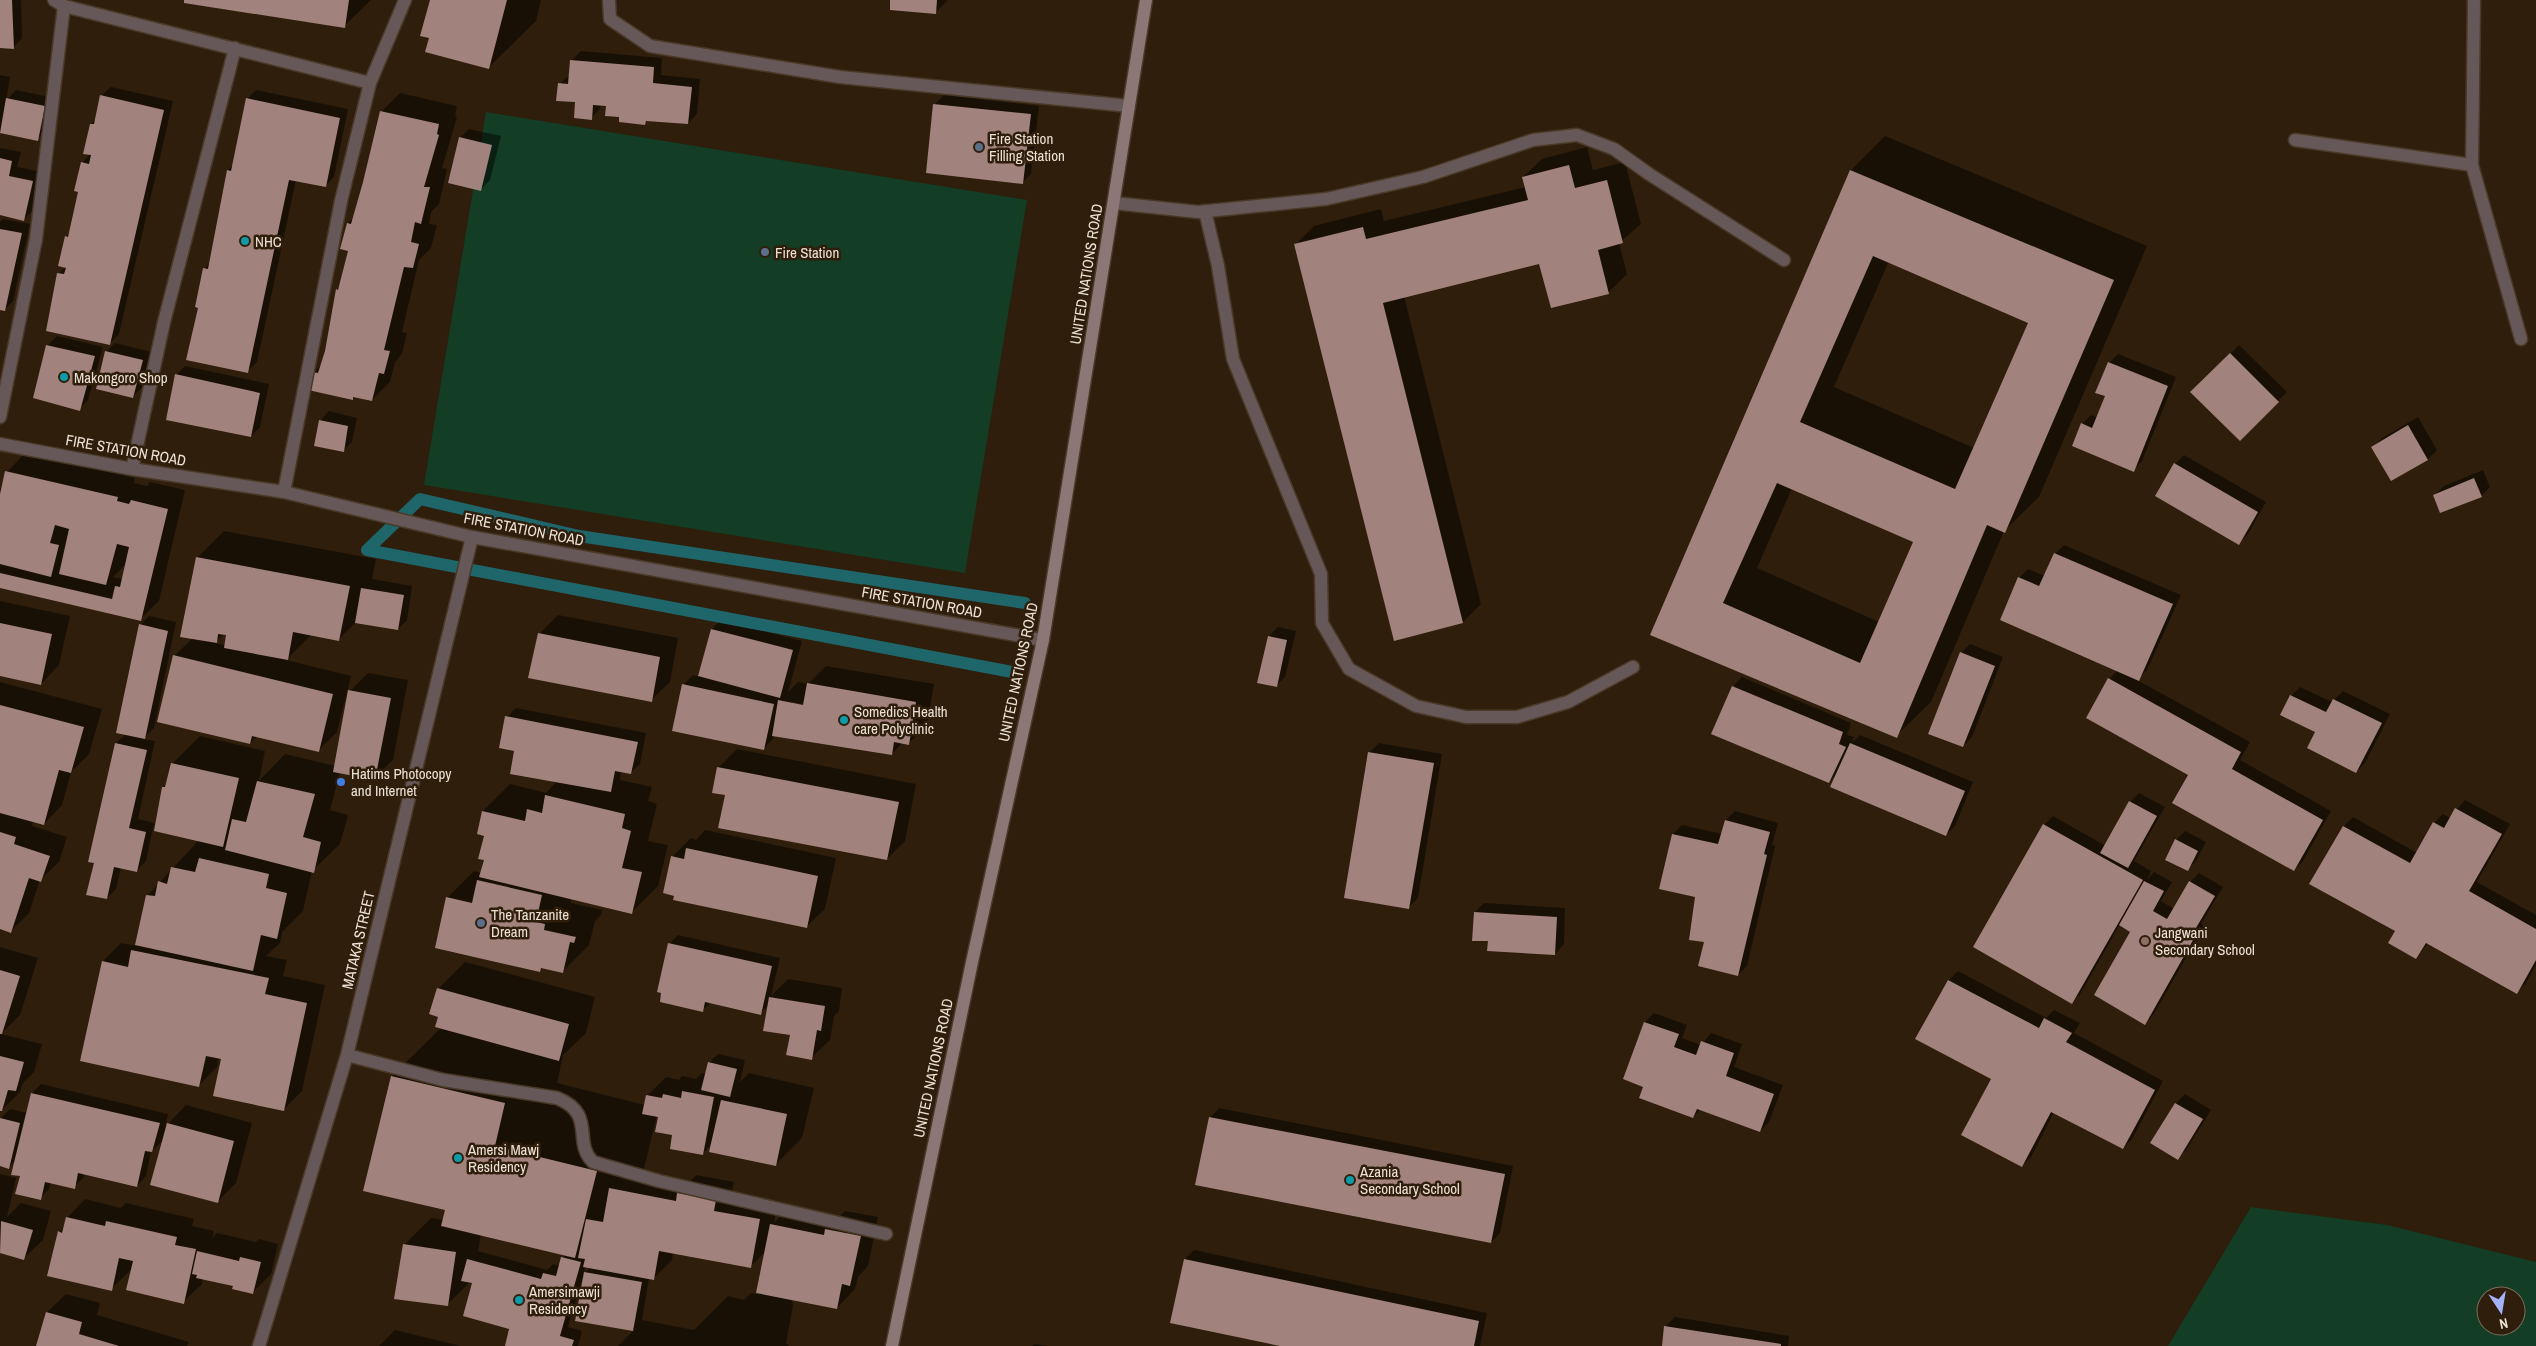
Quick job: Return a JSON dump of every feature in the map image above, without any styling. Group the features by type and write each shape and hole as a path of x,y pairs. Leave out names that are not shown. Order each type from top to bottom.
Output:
{"street":[{"path":"284,492 341,201 370,84 405,0"},
{"path":"610,0 610,19 650,46 840,77 1129,106"},
{"name":"UNITED NATIONS ROAD","path":"892,1346 972,962 1043,640 1146,0"},
{"path":"2474,0 2472,165 2521,339"},
{"path":"0,417 36,239 59,3 370,84"},
{"path":"132,469 164,322 234,48"},
{"path":"1114,203 1205,211 1326,199 1423,177 1534,140 1577,136 1614,149 1649,174 1784,260"},
{"path":"2295,140 2472,165"},
{"path":"1205,211 1218,266 1233,359 1321,574 1322,623 1349,669 1416,706 1466,717 1509,717 1568,702 1632,666"},
{"name":"FIRE STATION ROAD","path":"0,444 132,469 284,492 472,537 1043,640"},
{"name":"MATAKA STREET","path":"259,1346 347,1055 472,537"},
{"path":"347,1055 443,1080 557,1098 568,1103 580,1116 588,1157 593,1162 659,1181 886,1234"}],"green space":[{"path":"486,112 1027,200 965,573 424,485"},
{"path":"2251,1207 2387,1225 2536,1262 2536,1346 2168,1346"}],"building":[{"path":"0,0 12,0 14,49 0,48"},
{"path":"184,0 349,0 345,28 184,3"},
{"path":"430,0 507,0 489,69 425,52 429,38 420,36"},
{"path":"890,0 937,0 936,14 890,10"},
{"path":"570,60 654,67 653,83 692,87 688,124 646,121 645,125 619,122 619,117 605,116 606,106 593,105 592,120 574,118 575,102 556,101 558,83 568,84"},
{"path":"100,95 164,110 110,345 46,331 57,273 64,274 66,268 58,266 65,236 68,237 78,192 74,191 81,162 89,164 91,155 83,154 90,124 94,124"},
{"path":"6,98 45,106 38,141 0,133"},
{"name":"NHC","path":"246,98 340,118 326,187 289,180 248,373 186,360 198,308 195,307 203,268 208,269 227,170 231,171"},
{"path":"933,104 1031,114 1023,184 926,173"},
{"path":"380,111 439,124 437,134 439,135 424,187 430,187 421,224 415,222 411,242 419,244 413,268 404,267 384,350 390,351 384,374 379,373 372,401 353,397 353,400 308,390 312,372 318,373 325,351 336,289 338,290 348,251 340,249 347,223 351,224"},
{"path":"459,137 492,145 481,191 448,183"},
{"path":"0,158 12,161 9,176 33,181 24,221 0,215"},
{"path":"1569,165 1575,188 1607,180 1623,243 1598,250 1609,294 1551,308 1539,264 1383,303 1463,623 1394,641 1294,244 1363,227 1366,239 1528,200 1522,177"},
{"path":"1850,170 2114,280 2005,533 1987,525 1897,738 1650,635","holes":["1873,256 2028,323 1955,489 1800,422","1777,483 1913,542 1860,663 1723,603"]},
{"path":"0,229 22,233 5,311 0,310"},
{"name":"Makongoro Shop","path":"46,345 95,356 80,411 33,398"},
{"path":"105,351 143,360 133,398 96,389"},
{"path":"2230,353 2279,402 2240,441 2190,392"},
{"path":"2108,362 2168,386 2134,472 2072,446 2081,423 2092,428 2105,396 2095,393"},
{"path":"175,374 260,393 251,437 166,420"},
{"path":"319,420 348,426 344,452 314,446"},
{"path":"2408,425 2428,460 2391,481 2371,447"},
{"path":"2174,463 2258,512 2239,545 2155,496"},
{"path":"5,471 118,497 117,501 129,504 131,500 168,509 141,621 0,588 0,573 112,599 115,586 120,587 129,547 117,544 106,585 59,574 69,529 55,525 50,543 59,545 51,577 0,564 0,494"},
{"path":"2474,478 2482,497 2440,513 2433,495"},
{"path":"2054,553 2173,604 2139,681 2000,620 2018,577 2039,586"},
{"path":"196,557 350,586 339,641 293,632 288,660 224,648 226,635 218,634 217,643 180,637"},
{"path":"361,588 404,595 398,630 355,623"},
{"path":"0,623 52,634 41,685 0,676"},
{"path":"139,624 168,631 145,739 116,733"},
{"path":"711,629 793,650 780,698 698,676"},
{"path":"538,633 660,657 652,702 528,678"},
{"path":"1268,636 1287,640 1277,687 1257,683"},
{"path":"1960,652 1995,666 1963,747 1928,734"},
{"path":"173,655 333,694 319,752 252,736 250,744 157,722"},
{"path":"2108,678 2241,752 2232,769 2323,820 2294,871 2172,803 2188,775 2086,718"},
{"name":"Somedics Health care Polyclinic","path":"807,683 916,702 909,745 894,742 892,755 772,736 778,700 803,705"},
{"path":"682,684 774,704 764,750 672,731"},
{"path":"1732,686 1843,732 1839,744 1846,747 1829,783 1711,734"},
{"path":"348,690 391,698 375,780 333,772"},
{"path":"2290,695 2326,712 2333,699 2382,723 2356,773 2307,748 2315,732 2280,715"},
{"path":"0,705 84,727 71,773 59,770 44,825 0,813"},
{"path":"505,716 638,742 631,774 615,771 611,792 510,774 514,751 499,748"},
{"path":"115,743 147,750 129,828 146,832 137,872 114,867 107,899 86,895 94,863 88,862"},
{"path":"1850,743 1965,791 1946,836 1830,787"},
{"path":"1368,752 1434,763 1409,909 1344,898"},
{"path":"171,763 239,778 223,847 154,831 162,787 165,787"},
{"path":"717,767 899,802 887,860 718,828 725,795 712,793"},
{"path":"257,781 315,794 303,837 321,842 314,873 225,850 232,819 246,822"},
{"path":"545,795 625,814 622,828 631,831 622,868 642,872 632,914 479,877 484,860 478,859 484,836 477,834 482,811 525,821 527,809 542,813"},
{"path":"2129,801 2157,816 2128,868 2100,853"},
{"path":"2455,808 2502,834 2469,891 2536,929 2536,960 2517,994 2426,943 2416,959 2388,943 2395,931 2309,884 2343,826 2410,863 2433,822 2444,828"},
{"path":"1725,820 1770,832 1764,854 1767,855 1738,976 1698,966 1704,942 1689,940 1695,897 1659,889 1672,834 1718,844"},
{"name":"Jangwani Secondary School","path":"2043,824 2143,880 2072,1004 1973,947"},
{"path":"0,832 16,837 14,844 50,856 41,882 29,878 11,933 0,929"},
{"path":"2175,839 2198,851 2188,871 2165,860"},
{"path":"686,848 818,876 807,928 673,900 674,896 663,893 671,856 684,859"},
{"path":"199,858 269,874 266,888 287,893 277,939 261,935 253,971 135,945 146,895 155,896 158,881 167,884 171,867 195,872"},
{"path":"477,880 542,895 536,922 545,924 544,930 576,937 574,943 570,942 563,973 541,968 540,972 435,948 446,897 472,903"},
{"name":"Jangwani Secondary School","path":"2144,881 2164,891 2153,911 2167,919 2189,881 2215,896 2193,933 2196,935 2145,1025 2094,995 2130,932 2119,925"},
{"path":"1474,912 1557,917 1555,955 1487,951 1488,941 1472,941"},
{"path":"668,943 772,966 761,1015 705,1002 703,1012 660,1002 661,993 657,992"},
{"path":"131,950 269,978 265,994 307,1003 284,1111 213,1096 221,1059 206,1056 199,1087 80,1061 102,961 128,967"},
{"path":"0,970 20,976 2,1034 0,1034"},
{"path":"1948,980 2039,1028 2044,1018 2072,1033 2066,1042 2155,1090 2123,1149 2051,1112 2022,1167 1961,1135 1991,1079 1915,1039"},
{"path":"437,988 569,1024 559,1061 435,1027 438,1017 429,1014"},
{"path":"769,997 825,1006 821,1031 817,1030 812,1060 786,1055 790,1035 763,1031"},
{"path":"1644,1022 1679,1034 1674,1047 1696,1055 1701,1041 1734,1053 1726,1076 1774,1094 1760,1132 1697,1109 1693,1118 1639,1098 1643,1087 1623,1079"},
{"path":"0,1056 24,1062 16,1091 8,1090 2,1111 0,1111"},
{"path":"708,1062 737,1069 730,1097 701,1090"},
{"name":"Amersi Mawj Residency","path":"391,1076 505,1103 495,1146 597,1171 575,1258 441,1226 445,1210 363,1191"},
{"path":"682,1091 714,1097 703,1155 670,1149 672,1135 655,1132 658,1117 642,1114 646,1095 662,1098 663,1094 681,1098"},
{"path":"31,1093 160,1123 152,1152 145,1151 137,1187 78,1173 75,1189 45,1182 41,1200 15,1194 20,1176 11,1175"},
{"path":"721,1100 787,1114 776,1166 709,1152"},
{"path":"2175,1103 2203,1119 2178,1160 2150,1143"},
{"name":"Azania Secondary School","path":"1209,1117 1505,1174 1491,1243 1195,1185"},
{"path":"0,1118 20,1123 9,1169 0,1166"},
{"path":"167,1123 234,1141 218,1203 150,1185"},
{"path":"609,1188 676,1201 677,1193 716,1200 714,1211 760,1219 751,1268 659,1251 654,1280 583,1267 585,1259 578,1258 586,1219 603,1222"},
{"path":"66,1217 105,1226 106,1221 177,1237 175,1245 196,1249 184,1304 126,1290 133,1261 119,1258 112,1291 47,1276 58,1231 62,1233"},
{"path":"1,1221 33,1230 24,1260 0,1253"},
{"path":"770,1224 824,1235 825,1229 861,1236 850,1286 842,1284 837,1309 756,1293"},
{"path":"403,1244 456,1252 448,1306 394,1299"},
{"path":"197,1251 239,1261 240,1257 261,1262 253,1294 232,1289 233,1286 196,1278 197,1275 192,1274"},
{"name":"Amersimawji Residency","path":"561,1257 581,1262 560,1336 574,1340 572,1346 505,1346 509,1329 463,1316 472,1283 461,1281 467,1259 541,1279 543,1273 556,1276"},
{"path":"1184,1259 1479,1321 1474,1346 1280,1346 1170,1323"},
{"path":"584,1272 642,1282 633,1331 575,1321"},
{"path":"46,1312 82,1322 79,1334 119,1346 36,1346"},
{"path":"1664,1326 1781,1344 1781,1346 1662,1346"}],"waterway":[{"path":"1012,672 367,550 420,499 579,536 1025,603"}],"place":[{"name":"Fire Station Filling Station","path":"979,147"},
{"name":"NHC","path":"245,241"},
{"name":"Fire Station","path":"765,252"},
{"name":"Makongoro Shop","path":"64,377"},
{"name":"Somedics Health care Polyclinic","path":"844,720"},
{"name":"Hatims Photocopy and Internet","path":"341,782"},
{"name":"The Tanzanite Dream","path":"481,923"},
{"name":"Jangwani Secondary School","path":"2145,941"},
{"name":"Amersi Mawj Residency","path":"458,1158"},
{"name":"Azania Secondary School","path":"1350,1180"},
{"name":"Amersimawji Residency","path":"519,1300"}]}
